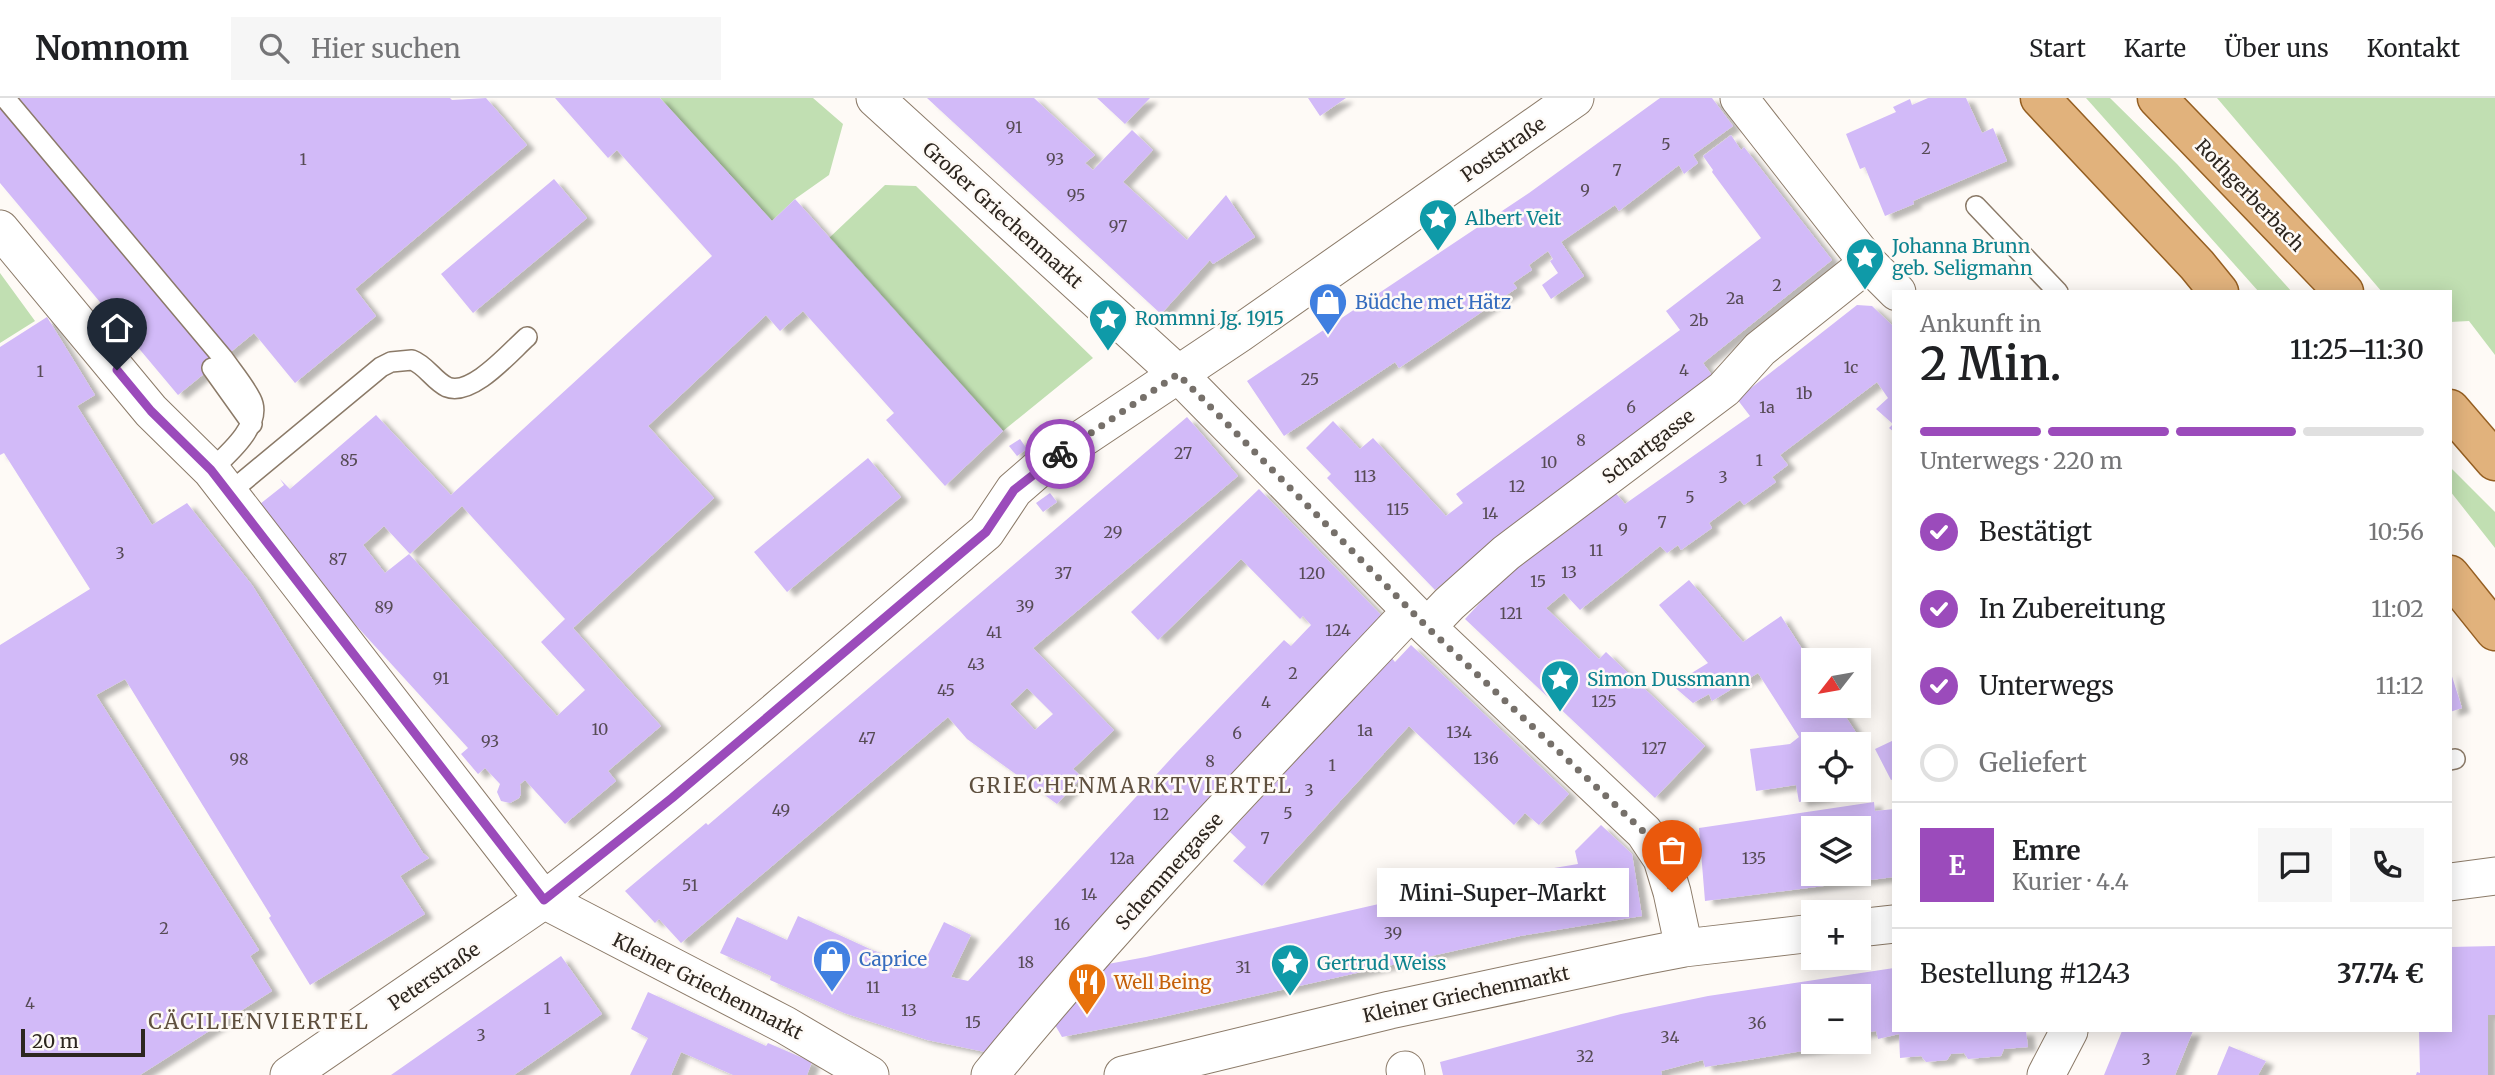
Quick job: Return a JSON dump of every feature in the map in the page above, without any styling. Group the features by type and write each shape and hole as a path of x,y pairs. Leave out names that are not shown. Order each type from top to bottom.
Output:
{"main road":[{"path":"2040,98 2217,290"},
{"name":"Rothgerberbach","path":"2157,98 2342,290"},
{"path":"2452,411 2495,461"},
{"path":"2452,577 2495,631"}],"street":[{"name":"Großer Griechenmarkt","path":"875,98 1178,374 1419,619 1644,832 1662,859 1684,948"},
{"name":"Poststraße","path":"544,900 672,798 986,532 1014,490 1044,464 1347,259 1575,98"},
{"path":"1739,98 1868,263 1895,290"},
{"path":"0,229 151,411 220,482 544,900"},
{"name":"Schartgasse","path":"1419,619 1449,604 1506,553 1724,389 1759,349 1868,263"},
{"name":"Schemmergasse","path":"990,1075 1044,1009 1197,839 1419,619"},
{"path":"2452,882 2495,876"},
{"name":"Peterstraße","path":"289,1075 544,900"},
{"name":"Kleiner Griechenmarkt","path":"544,900 785,1025 870,1075"},
{"path":"1871,927 1892,924"},
{"name":"Kleiner Griechenmarkt","path":"1123,1075 1390,1010 1684,948 1801,934"},
{"path":"2046,1075 2068,1032"}],"lane":[{"path":"5,98 223,358 253,402 252,424 233,450 220,482"},
{"path":"1976,206 2056,290"},
{"path":"220,482 391,362 412,360 444,386 461,389 476,383 527,337"},
{"path":"212,368 252,424"}],"green space":[{"path":"660,98 813,98 843,124 829,175 795,199 772,221"},
{"path":"2086,98 2110,98 2177,164 2290,290 2257,290"},
{"path":"2217,98 2495,98 2495,355 2469,321 2452,322 2452,290 2380,290"},
{"path":"885,185 916,186 1093,358 1003,431 829,238"},
{"path":"0,273 35,321 0,343"},
{"path":"2452,469 2495,512 2495,548 2452,494"}],"building":[{"path":"0,98 486,98 527,145 355,289 376,316 295,383 254,333 178,395 0,183"},
{"path":"555,98 660,98 772,221 795,199 1003,431 945,486 886,420 894,413 803,311 780,331 766,315 648,426 714,498 573,628 661,726 608,771 616,781 565,824 525,780 520,784 519,798 510,803 501,801 497,792 500,784 485,768 478,774 461,754 468,748 342,610 260,504 284,485 280,479 290,489 376,415 451,495 712,256 617,150 608,158","holes":["462,506 565,619 541,642 585,690 557,716 409,554 385,573 363,545 384,526 410,554"]},
{"path":"927,98 1034,98 1095,155 1085,163 1093,170 1132,130 1153,150 1123,182 1187,240 1226,195 1255,237 1213,264 1210,260 1161,314"},
{"path":"1097,98 1150,98 1125,124"},
{"path":"1308,98 1346,98 1320,116"},
{"path":"1660,98 1712,98 1733,126 1693,155 1698,163 1684,174 1679,165 1619,211 1615,205 1561,242 1584,276 1551,299 1542,285 1558,273 1550,261 1553,259 1548,251 1529,265 1532,270 1513,283 1517,288 1399,368 1395,362 1284,436 1247,381 1529,193"},
{"path":"1928,98 1966,98 1982,133 1993,128 2007,161 1913,201 1914,204 1885,216 1865,167 1860,169 1846,134 1896,112 1893,107 1910,99 1912,105"},
{"path":"1731,135 1741,150 1744,147 1832,260 1703,363 1714,378 1505,532 1435,590 1327,478 1331,474 1306,448 1333,421 1360,449 1373,438 1446,516 1463,503 1456,494 1680,330 1666,311 1761,238 1703,156"},
{"path":"554,179 587,218 473,313 441,274"},
{"path":"1857,305 1872,306 1892,325 1892,423 1876,409 1888,398 1877,382 1780,455 1788,465 1772,477 1776,482 1744,505 1740,500 1709,523 1712,528 1681,550 1678,545 1667,553 1660,546 1580,610 1564,593 1546,608 1599,659 1606,652 1705,746 1655,798 1465,619 1512,568 1613,490 1625,504 1750,416 1737,399"},
{"path":"47,317 95,395 77,406 152,525 187,503 252,585 423,853 429,858 400,876 425,914 310,985 269,918 271,916 125,679 96,695 259,950 250,956 272,991 140,1075 0,1075 0,645 90,589 4,453 0,455 0,347"},
{"path":"1187,417 1238,476 1033,648 1114,730 1073,769 1082,777 1057,804 967,739 948,717 681,943 659,919 655,923 625,891 706,823 708,825","holes":["1027,688 1053,714 1035,730 1010,704"]},
{"path":"1020,439 1027,449 1017,456 1009,446"},
{"path":"868,458 901,497 787,592 754,552"},
{"path":"1259,489 1383,617 985,1052 927,1040 844,1013 770,980 771,976 720,953 737,917 787,940 798,916 872,950 922,967 944,922 971,935 951,977 968,981 1176,753 1284,640 1291,646 1311,625 1303,616 1300,619 1241,559 1158,640 1131,612"},
{"path":"1050,493 1057,502 1043,512 1036,503"},
{"path":"1689,580 1743,642 1781,616 1801,648 1801,718 1847,718 1856,732 1801,732 1801,802 1796,785 1756,791 1750,749 1790,744 1799,737 1758,673 1712,701 1709,694 1693,703 1672,685 1708,663 1659,605"},
{"path":"1411,645 1569,794 1539,825 1525,813 1514,825 1409,726 1262,886 1233,861 1246,847 1230,832 1391,657 1395,662"},
{"path":"2452,676 2462,708 2452,711"},
{"path":"1892,741 1892,780 1891,780 1875,749"},
{"path":"1874,802 1875,811 1892,809 1892,877 1871,880 1871,816 1801,816 1801,886 1823,886 1705,901 1699,828"},
{"path":"1601,825 1632,854 1642,916 1520,936 1158,1018 1062,1037 1051,1018 1097,966 1405,898 1425,892 1422,881 1461,872 1463,883 1578,864 1575,851"},
{"path":"2495,946 2495,1015 2488,1015 2488,1075 2416,1075 2417,1072 2420,1073 2419,1032 2452,1032 2452,947"},
{"path":"561,956 602,1014 514,1075 391,1075"},
{"path":"1892,968 1892,1032 2026,1032 2028,1047 2004,1049 2001,1056 1968,1059 1964,1053 1951,1054 1947,1060 1926,1062 1921,1056 1900,1058 1899,1034 1878,1039 1876,1031 1871,1032 1871,984 1801,984 1801,1051 1705,1067 1703,1060 1661,1071 1662,1075 1443,1075 1440,1062 1621,1014 1708,996"},
{"path":"648,992 766,1046 768,1043 812,1062 807,1075 733,1075 681,1052 671,1075 630,1075 648,1038 631,1029"},
{"path":"2122,1032 2193,1032 2175,1075 2104,1075"},
{"path":"2229,1046 2266,1061 2258,1075 2217,1075"}],"way so far":[{"path":"1060,454 1178,374 1427,627 1644,832 1662,859 1672,892"}],"place":[{"name":"Albert Veit","path":"1438,252"},
{"name":"Johanna Brunn geb. Seligmann","path":"1865,291"},
{"name":"Büdche met Hätz","path":"1328,336"},
{"name":"Rommni Jg. 1915","path":"1108,352"},
{"name":"Simon Dussmann","path":"1560,713"},
{"name":"Mini-Super-Markt","path":"1672,892"},
{"name":"Caprice","path":"832,993"},
{"name":"Gertrud Weiss","path":"1290,997"},
{"name":"Well Being","path":"1087,1016"}],"district":[{"name":"GRIECHENMARKTVIERTEL","path":"1131,785"},
{"name":"CÄCILIENVIERTEL","path":"259,1021"}],"route":[{"path":"117,370 151,411 211,470 544,900 672,798 986,532 1014,490 1060,454"}]}
